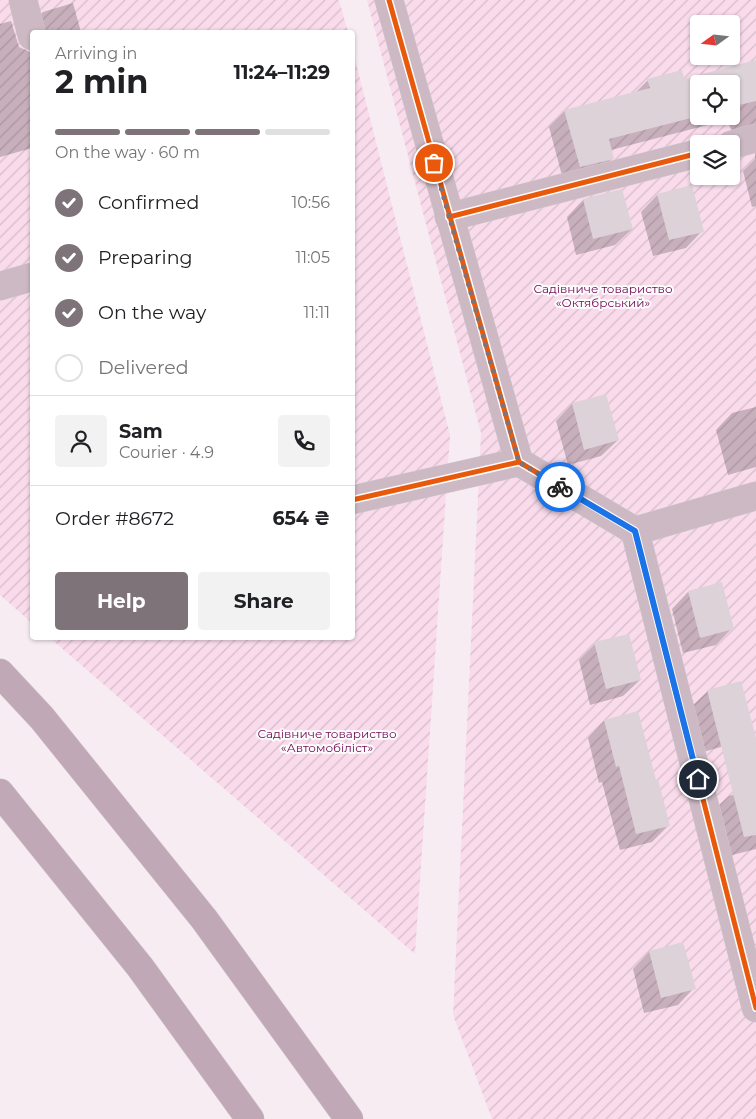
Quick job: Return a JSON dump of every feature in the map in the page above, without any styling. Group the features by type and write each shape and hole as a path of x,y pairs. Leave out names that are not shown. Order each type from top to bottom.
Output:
{"highway":[{"path":"0,673 42,718 204,920 349,1119"},
{"path":"0,793 140,967 250,1119"}],"street":[{"path":"23,0 30,30"},
{"path":"390,0 449,217 519,462 635,531 756,1008"},
{"path":"740,142 756,138"},
{"path":"449,217 690,155"},
{"path":"0,286 30,278"},
{"path":"355,499 519,462"},
{"path":"635,531 756,496"}],"green space":[{"path":"0,0 339,0 347,30 30,30 30,621 0,595"},
{"name":"Садівниче товариство «Октябрський»","path":"367,0 756,0 756,1119 492,1119 453,1015 481,433"},
{"name":"Садівниче товариство «Автомобіліст»","path":"355,59 450,435 415,954 52,640 355,640"}],"building":[{"path":"756,60 756,101 740,105 740,75 699,75 740,65"},
{"path":"682,70 684,79 690,77 690,118 609,139 614,159 580,167 564,110 650,88 647,79"},
{"path":"692,185 704,232 669,240 657,194"},
{"path":"622,189 633,229 593,239 583,199"},
{"path":"606,394 619,440 584,450 572,403"},
{"path":"722,582 734,629 700,638 688,591"},
{"path":"629,634 641,680 606,689 594,642"},
{"path":"741,681 756,738 756,835 744,837 707,690"},
{"path":"638,711 670,826 636,834 619,766 616,767 604,720"},
{"path":"683,942 696,989 661,998 649,951"}],"cycle path":[{"path":"389,0 519,462"},
{"path":"449,217 690,155"},
{"path":"355,499 519,462 635,531 756,1008"}],"way so far":[{"path":"434,163 519,462 560,487"}],"route":[{"path":"560,487 635,531 698,779"}]}
